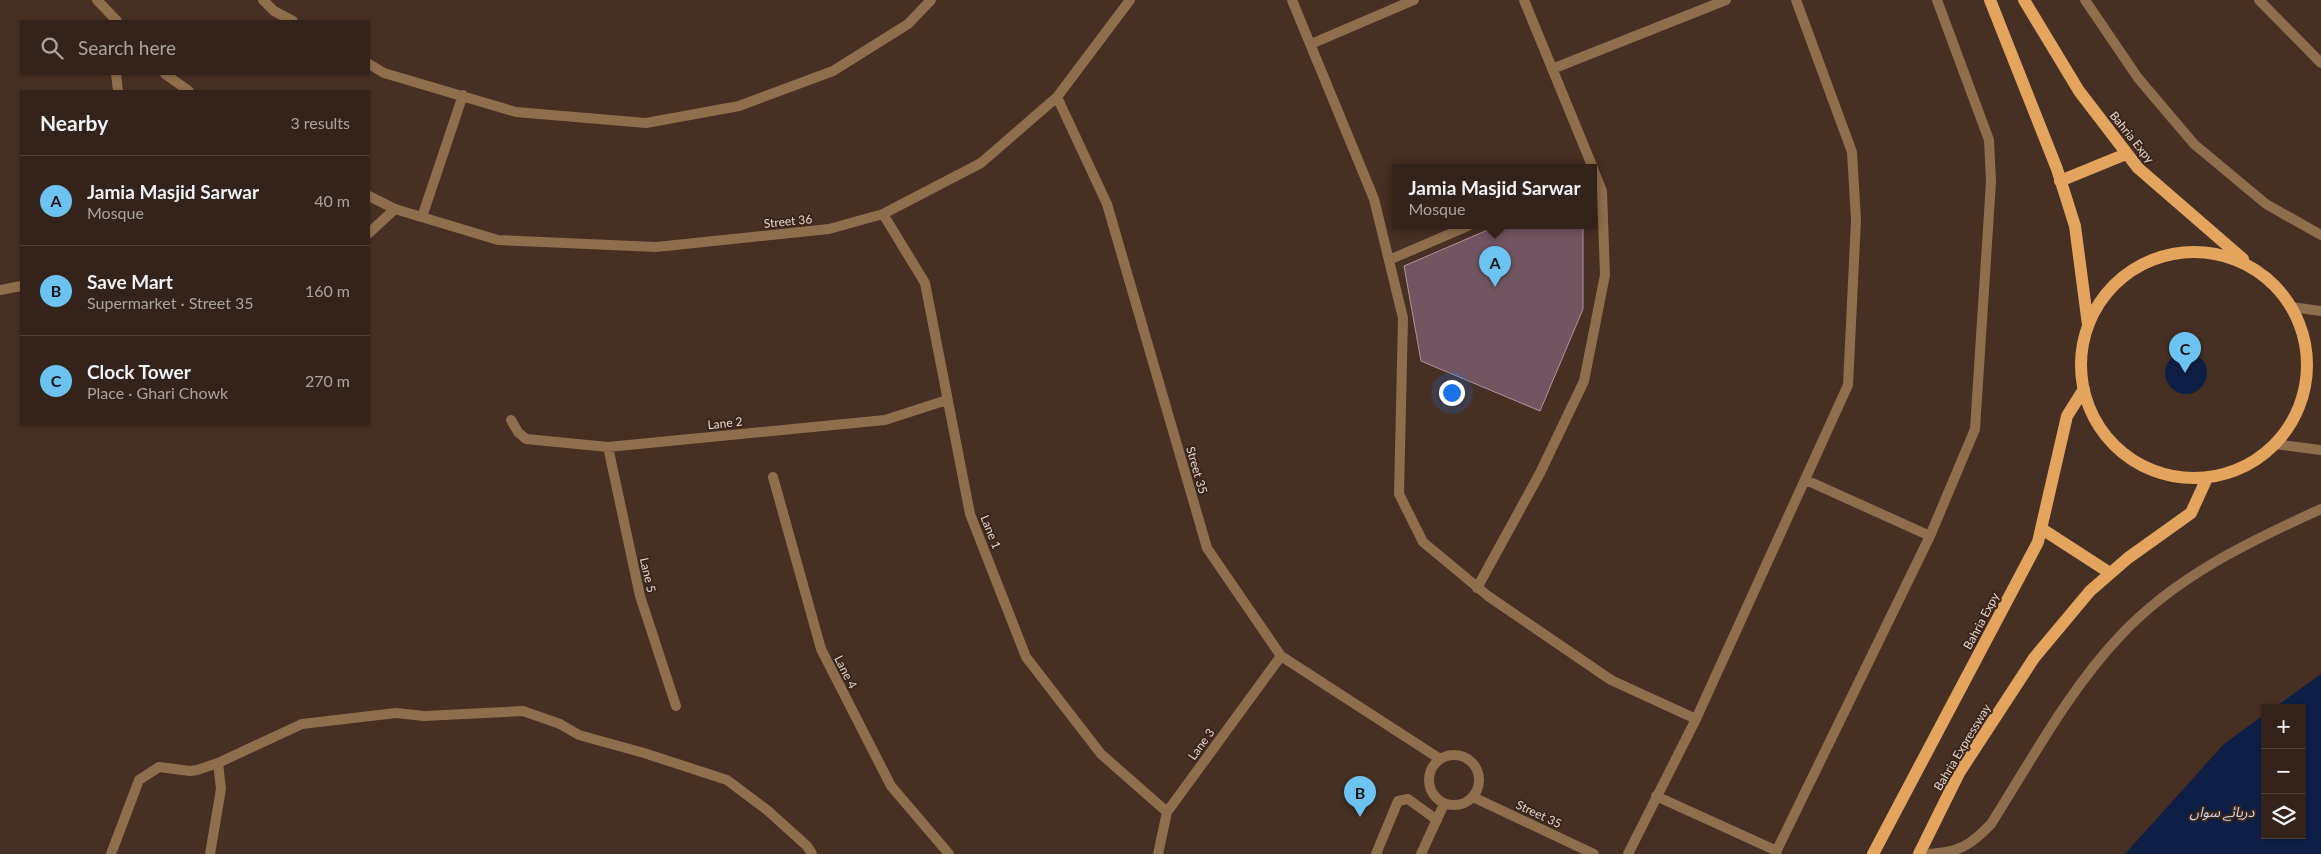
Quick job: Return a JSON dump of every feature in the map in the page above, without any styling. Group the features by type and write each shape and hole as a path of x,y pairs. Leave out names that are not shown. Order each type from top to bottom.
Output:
{"main road":[{"path":"1990,0 2060,181 2075,226 2088,325"},
{"name":"Bahria Expy","path":"2024,0 2079,92 2126,154 2138,168 2250,265"},
{"path":"2060,181 2126,154"},
{"path":"2174,252 2213,252 2250,265 2274,283 2292,307 2304,334 2307,364 2304,393 2292,421 2275,444 2244,467 2207,478 2174,476 2142,466 2116,447 2095,420 2084,389 2082,353 2088,325 2108,291 2115,285 2138,266 2174,252"},
{"name":"Bahria Expy","path":"1873,854 1994,628 2042,529 2067,416 2084,389"},
{"path":"2042,529 2110,573 2191,513 2207,478"},
{"name":"Bahria Expressway","path":"1919,854 1960,773 2034,658 2090,591 2110,573"}],"street":[{"path":"97,0 113,19"},
{"path":"263,0 274,10 291,20"},
{"path":"370,65 384,73 516,112 646,123 739,106 833,71 908,24 931,0"},
{"name":"Street 36","path":"370,196 396,209 498,240 656,247 829,229 883,214 981,163 1057,97 1130,0"},
{"path":"1292,0 1374,199 1389,260 1403,318 1399,494 1423,542 1478,588 1612,680 1696,719"},
{"path":"1311,44 1414,0"},
{"path":"1524,0 1591,164"},
{"path":"1552,69 1726,0"},
{"path":"1628,854 1696,719 1848,385 1856,220 1852,152 1796,0"},
{"path":"1656,796 1776,853 1930,536 1975,429 1991,182 1989,140 1937,0"},
{"path":"2085,0 2138,78 2194,144 2266,204 2321,235"},
{"path":"2259,0 2321,63"},
{"path":"116,75 118,90"},
{"path":"167,75 188,90"},
{"path":"422,217 463,96"},
{"name":"Street 35","path":"1057,97 1107,204 1207,548 1281,656 1440,759"},
{"path":"1478,588 1540,473 1584,381 1605,275 1602,191 1597,178"},
{"path":"370,232 396,209"},
{"name":"Lane 1","path":"883,214 924,283 970,514 1026,657 1101,754 1167,812"},
{"path":"1389,260 1461,229"},
{"path":"0,290 20,286"},
{"path":"2292,307 2321,311"},
{"name":"Lane 2","path":"511,420 518,432 526,439 608,447 885,420 947,400"},
{"path":"2275,444 2321,450"},
{"name":"Lane 5","path":"608,447 640,596 676,706"},
{"name":"Lane 4","path":"773,477 821,650 891,786 949,854"},
{"path":"1806,480 1930,536"},
{"path":"1929,854 1950,852 1974,842 1991,824 2079,686 2127,629 2180,584 2213,561 2321,509"},
{"name":"Lane 3","path":"1158,854 1167,812 1281,656"},
{"path":"111,854 139,780 159,767 190,771 218,763 302,724 396,713 424,716 523,711 560,724 579,735 644,753 727,780 767,810 807,846 812,854"},
{"path":"1450,755 1461,756 1475,766 1479,782 1473,797 1459,805 1444,804 1434,796 1429,785 1432,767 1440,759 1450,755"},
{"path":"210,854 222,790 218,763"},
{"name":"Street 35","path":"1473,797 1594,854"},
{"path":"1376,854 1398,801 1408,799 1437,820"},
{"path":"1421,854 1444,804"}],"water":[{"path":"2186,352 2201,358 2207,373 2201,388 2186,394 2171,388 2165,373 2171,358"},
{"name":"دریائے سواں","path":"2321,674 2321,854 2125,854 2224,744 2261,717 2261,839 2306,839 2306,704 2280,704"}],"building":[{"path":"1490,229 1583,229 1583,309 1540,411 1421,361 1404,266"}],"place":[{"name":"Jamia Masjid Sarwar","path":"1495,287"},
{"name":"Clock Tower","path":"2185,373"},
{"name":"Save Mart","path":"1360,817"}]}
